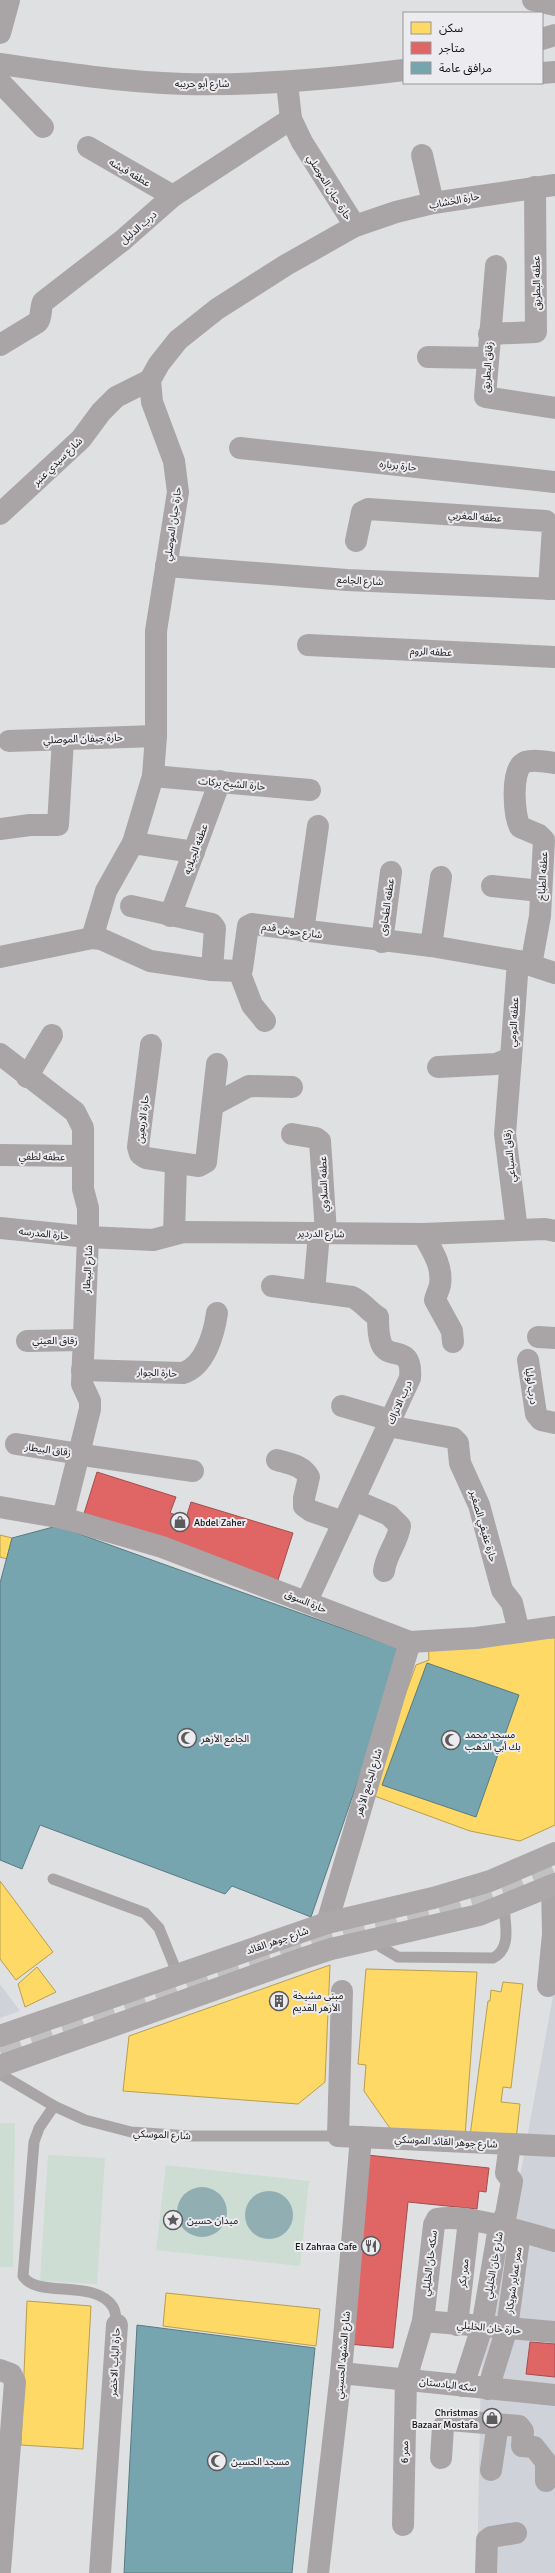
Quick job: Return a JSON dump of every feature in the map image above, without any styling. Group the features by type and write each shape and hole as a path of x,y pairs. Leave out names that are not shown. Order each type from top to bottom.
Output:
{"main road":[{"name":"شارع جوهر القائد","path":"0,2036 327,1923 433,1898 490,1881 555,1853"},
{"path":"0,2066 330,1949 442,1925 504,1906 553,1885"}],"street":[{"path":"0,33 9,0"},
{"path":"533,0 555,5"},
{"path":"543,39 555,35"},
{"name":"شارع أبو حريبه","path":"0,64 81,77 184,84 287,83 403,70"},
{"path":"543,73 555,72"},
{"path":"0,82 43,127"},
{"name":"حارة حيان الموصلي","path":"92,938 106,891 133,843 153,776 156,736 156,631 178,492 177,473 156,416 150,380 178,340 218,310 286,265 356,226 302,142 291,119 287,83"},
{"name":"درب الدليل","path":"3,335 38,322 41,317 40,309 43,302 123,240 173,196 291,119"},
{"name":"عطفه فيشه","path":"88,147 173,196"},
{"path":"422,155 433,204"},
{"name":"حارة الخشاب","path":"356,226 396,212 433,204 545,186"},
{"name":"عطفه البطريق","path":"489,334 536,332 545,186"},
{"name":"زقاق البطريق","path":"496,266 489,334 485,397 555,408"},
{"path":"428,357 487,358"},
{"name":"شارع سيدي عنبر","path":"0,514 80,439 100,412 116,396 150,380"},
{"name":"حارة برباره","path":"240,448 555,482"},
{"name":"عطفه المغربي","path":"356,541 362,512 368,509 546,521 553,527 552,589"},
{"name":"شارع الجامع","path":"166,566 347,580 552,589"},
{"name":"عطفه الروم","path":"308,645 555,657"},
{"name":"حارة جيفان الموصلي","path":"9,741 156,736"},
{"path":"0,829 30,824 58,825 63,739"},
{"name":"عطفه الطباخ","path":"524,963 540,916 546,882 544,840 539,835 520,827 516,818 514,810 518,771 522,764 527,762 555,763"},
{"name":"حارة الشيخ بركات","path":"153,776 310,790"},
{"name":"عطفه الجبلايه","path":"170,916 220,781"},
{"path":"303,931 318,826"},
{"path":"133,843 194,852"},
{"name":"عطفه الطحاوى","path":"382,942 391,872"},
{"path":"430,946 441,877"},
{"path":"492,886 546,882"},
{"path":"131,906 170,916 212,924 215,928 212,970"},
{"name":"شارع حوش قدم","path":"239,970 242,969 250,924 382,942 430,946 524,963 555,973"},
{"path":"0,958 92,938 101,939 150,961 212,970 239,970 252,1005 266,1021"},
{"name":"عطفه التومي","path":"438,1067 496,1064 510,1058 524,963"},
{"path":"27,1077 52,1035"},
{"name":"حارة الاربعين","path":"151,1045 138,1147 140,1154 146,1158 176,1164 199,1166 206,1162 217,1064"},
{"name":"شارع البيطار","path":"0,1054 27,1077 60,1100 80,1119 83,1128 83,1189 88,1208 88,1237 82,1384 90,1401 85,1455 63,1518"},
{"name":"زقاق السباعي","path":"510,1058 505,1134 517,1230"},
{"path":"213,1105 239,1089 249,1086 292,1086"},
{"name":"عطفه السلاوي","path":"292,1134 316,1138 320,1142 322,1233"},
{"name":"عطفه لطفي","path":"0,1155 83,1156"},
{"path":"174,1234 176,1164"},
{"name":"حارة المدرسه","path":"0,1228 88,1237"},
{"name":"شارع الدردير","path":"88,1237 153,1240 183,1232 423,1234 545,1229 555,1231"},
{"path":"314,1292 322,1233"},
{"path":"423,1234 437,1258 440,1274 440,1287 435,1300 452,1331 453,1342"},
{"name":"درب الاتراك","path":"272,1286 360,1300 364,1307 378,1318 381,1343 387,1350 400,1354 409,1361 411,1365 410,1378 307,1601"},
{"name":"حارة الجوار","path":"82,1370 183,1373 192,1370 200,1362 216,1324 217,1312"},
{"name":"زقاق العيني","path":"27,1341 83,1340"},
{"name":"درب لوليا","path":"528,1360 536,1414 541,1420 555,1424"},
{"name":"حارة عفيفي الصغير","path":"342,1406 389,1423 454,1438 458,1443 460,1464 479,1505 502,1590 512,1602 519,1632"},
{"name":"زقاق البيطار","path":"16,1444 193,1471"},
{"path":"277,1460 300,1466 306,1472 309,1478 304,1498 304,1506 311,1511 343,1522"},
{"path":"354,1500 389,1514 400,1526 399,1534 385,1561 384,1570"},
{"name":"حارة السوق","path":"0,1507 63,1518 162,1547 307,1601 410,1642 476,1638 555,1627"},
{"name":"شارع الجامع الأزهر","path":"327,1923 410,1642"},
{"path":"548,1986 554,1934 553,1885"},
{"path":"338,2136 342,1991"},
{"name":"شارع جوهر القائد الموسكي","path":"338,2136 555,2146"},
{"name":"شارع المشهد الحسيني","path":"318,2573 341,2373 361,2137"},
{"name":"شارع خان الخليلي","path":"476,2388 482,2327 499,2227 506,2214 512,2181 506,2173 510,2144"},
{"name":"سكه خان الخليلي","path":"406,2379 423,2321 434,2225 437,2219 444,2217 469,2220 555,2241"},
{"name":"ممر بكر","path":"457,2325 469,2220"},
{"name":"ممر عماير شويكار","path":"476,2388 506,2328 520,2232"},
{"name":"حارة خان الخليلي","path":"423,2321 555,2332"},
{"name":"حارة الباب الاخضر","path":"100,2573 117,2325"},
{"path":"0,2370 11,2374 15,2382 0,2570"},
{"name":"سكه البادستان","path":"341,2373 406,2379 476,2388 554,2394"},
{"name":"ممر 6","path":"403,2525 406,2379"},
{"path":"475,2422 476,2388"},
{"path":"441,2458 445,2423 454,2419 522,2427 522,2446 534,2447 546,2462 546,2481"},
{"path":"491,2470 498,2424"},
{"path":"486,2573 487,2540 491,2537 516,2533"}],"lane":[{"path":"53,1879 145,1913 154,1919 178,1975"},
{"path":"375,1940 381,1947 398,1957 493,1958 503,1951 506,1944 504,1906"},
{"name":"شارع الموسكي","path":"0,2074 54,2106 85,2120 131,2132 190,2136 338,2136"},
{"name":"حارة الباب الاخضر","path":"54,2106 39,2128 34,2142 23,2276 32,2285 100,2294 113,2308 117,2325"}],"shaded area":[{"path":"0,1984 20,2011 0,2018"},
{"path":"555,1985 555,2573 477,2573 481,2370 521,2171"},
{"path":"0,2123 15,2123 13,2267 0,2267"},
{"path":"48,2155 105,2158 97,2284 40,2281"},
{"path":"166,2165 309,2181 300,2266 156,2250"}],"water":[{"path":"197,2187 207,2187 220,2194 227,2207 227,2217 220,2230 207,2237 197,2237 188,2233 181,2226 177,2217 177,2207 181,2198 188,2191"},
{"path":"264,2191 274,2191 286,2198 293,2210 293,2220 286,2232 274,2239 264,2239 256,2235 249,2228 245,2220 245,2210 249,2202 256,2195"}],"building: سكن":[{"path":"0,1535 12,1538 7,1559 0,1557"},
{"path":"555,1638 555,1825 520,1841 470,1831 369,1794 416,1665 429,1660 428,1641"},
{"path":"304,1701 309,1703 311,1708 309,1713 304,1715 299,1713 297,1708 299,1703"},
{"path":"279,1763 283,1763 285,1764 285,1772 279,1773 276,1770 276,1766"},
{"path":"309,1817 313,1819 315,1823 313,1827 309,1829 305,1827 303,1823 305,1819"},
{"path":"0,1881 53,1952 16,1980 0,1959"},
{"name":"مبنى مشيخة الأزهر القديم","path":"330,1965 325,2082 298,2104 123,2091 129,2036"},
{"path":"37,1967 56,1992 25,2007 18,1984"},
{"path":"366,1969 477,1972 465,2136 392,2131 364,2091 366,2065 358,2064"},
{"path":"503,1982 523,1984 511,2088 503,2087 501,2102 520,2104 516,2140 470,2136 488,2001 490,2001 491,1990 501,1992"},
{"path":"166,2293 320,2309 316,2346 163,2326"},
{"path":"27,2301 91,2306 83,2449 21,2445"}],"building: متاجر":[{"path":"97,1472 176,1497 170,1513 186,1518 191,1502 293,1533 278,1580 82,1520"},
{"path":"367,2155 489,2168 486,2192 479,2191 477,2209 408,2202 393,2348 348,2344"},
{"path":"530,2342 555,2344 555,2377 526,2374"}],"building: مرافق عامة":[{"name":"الجامع الأزهر","path":"57,1526 403,1650 311,1917 232,1886 225,1894 40,1825 22,1869 0,1860 0,1583 12,1538"},
{"name":"مسجد محمد بك أبي الذهب","path":"427,1663 519,1695 476,1817 382,1785"},
{"name":"مسجد الحسين","path":"137,2325 315,2348 292,2573 124,2573"}],"tunnel":[{"path":"0,2051 310,1941 420,1917 453,1908 512,1888 555,1869"}],"place":[{"name":"Abdel Zaher","path":"180,1522"},
{"name":"الجامع الأزهر","path":"187,1738"},
{"name":"مسجد محمد بك أبي الذهب","path":"451,1740"},
{"name":"مبنى مشيخة الأزهر القديم","path":"279,2001"},
{"name":"ميدان حسين","path":"173,2220"},
{"name":"El Zahraa Cafe","path":"371,2246"},
{"name":"Christmas Bazaar Mostafa","path":"492,2418"},
{"name":"مسجد الحسين","path":"217,2461"}]}
